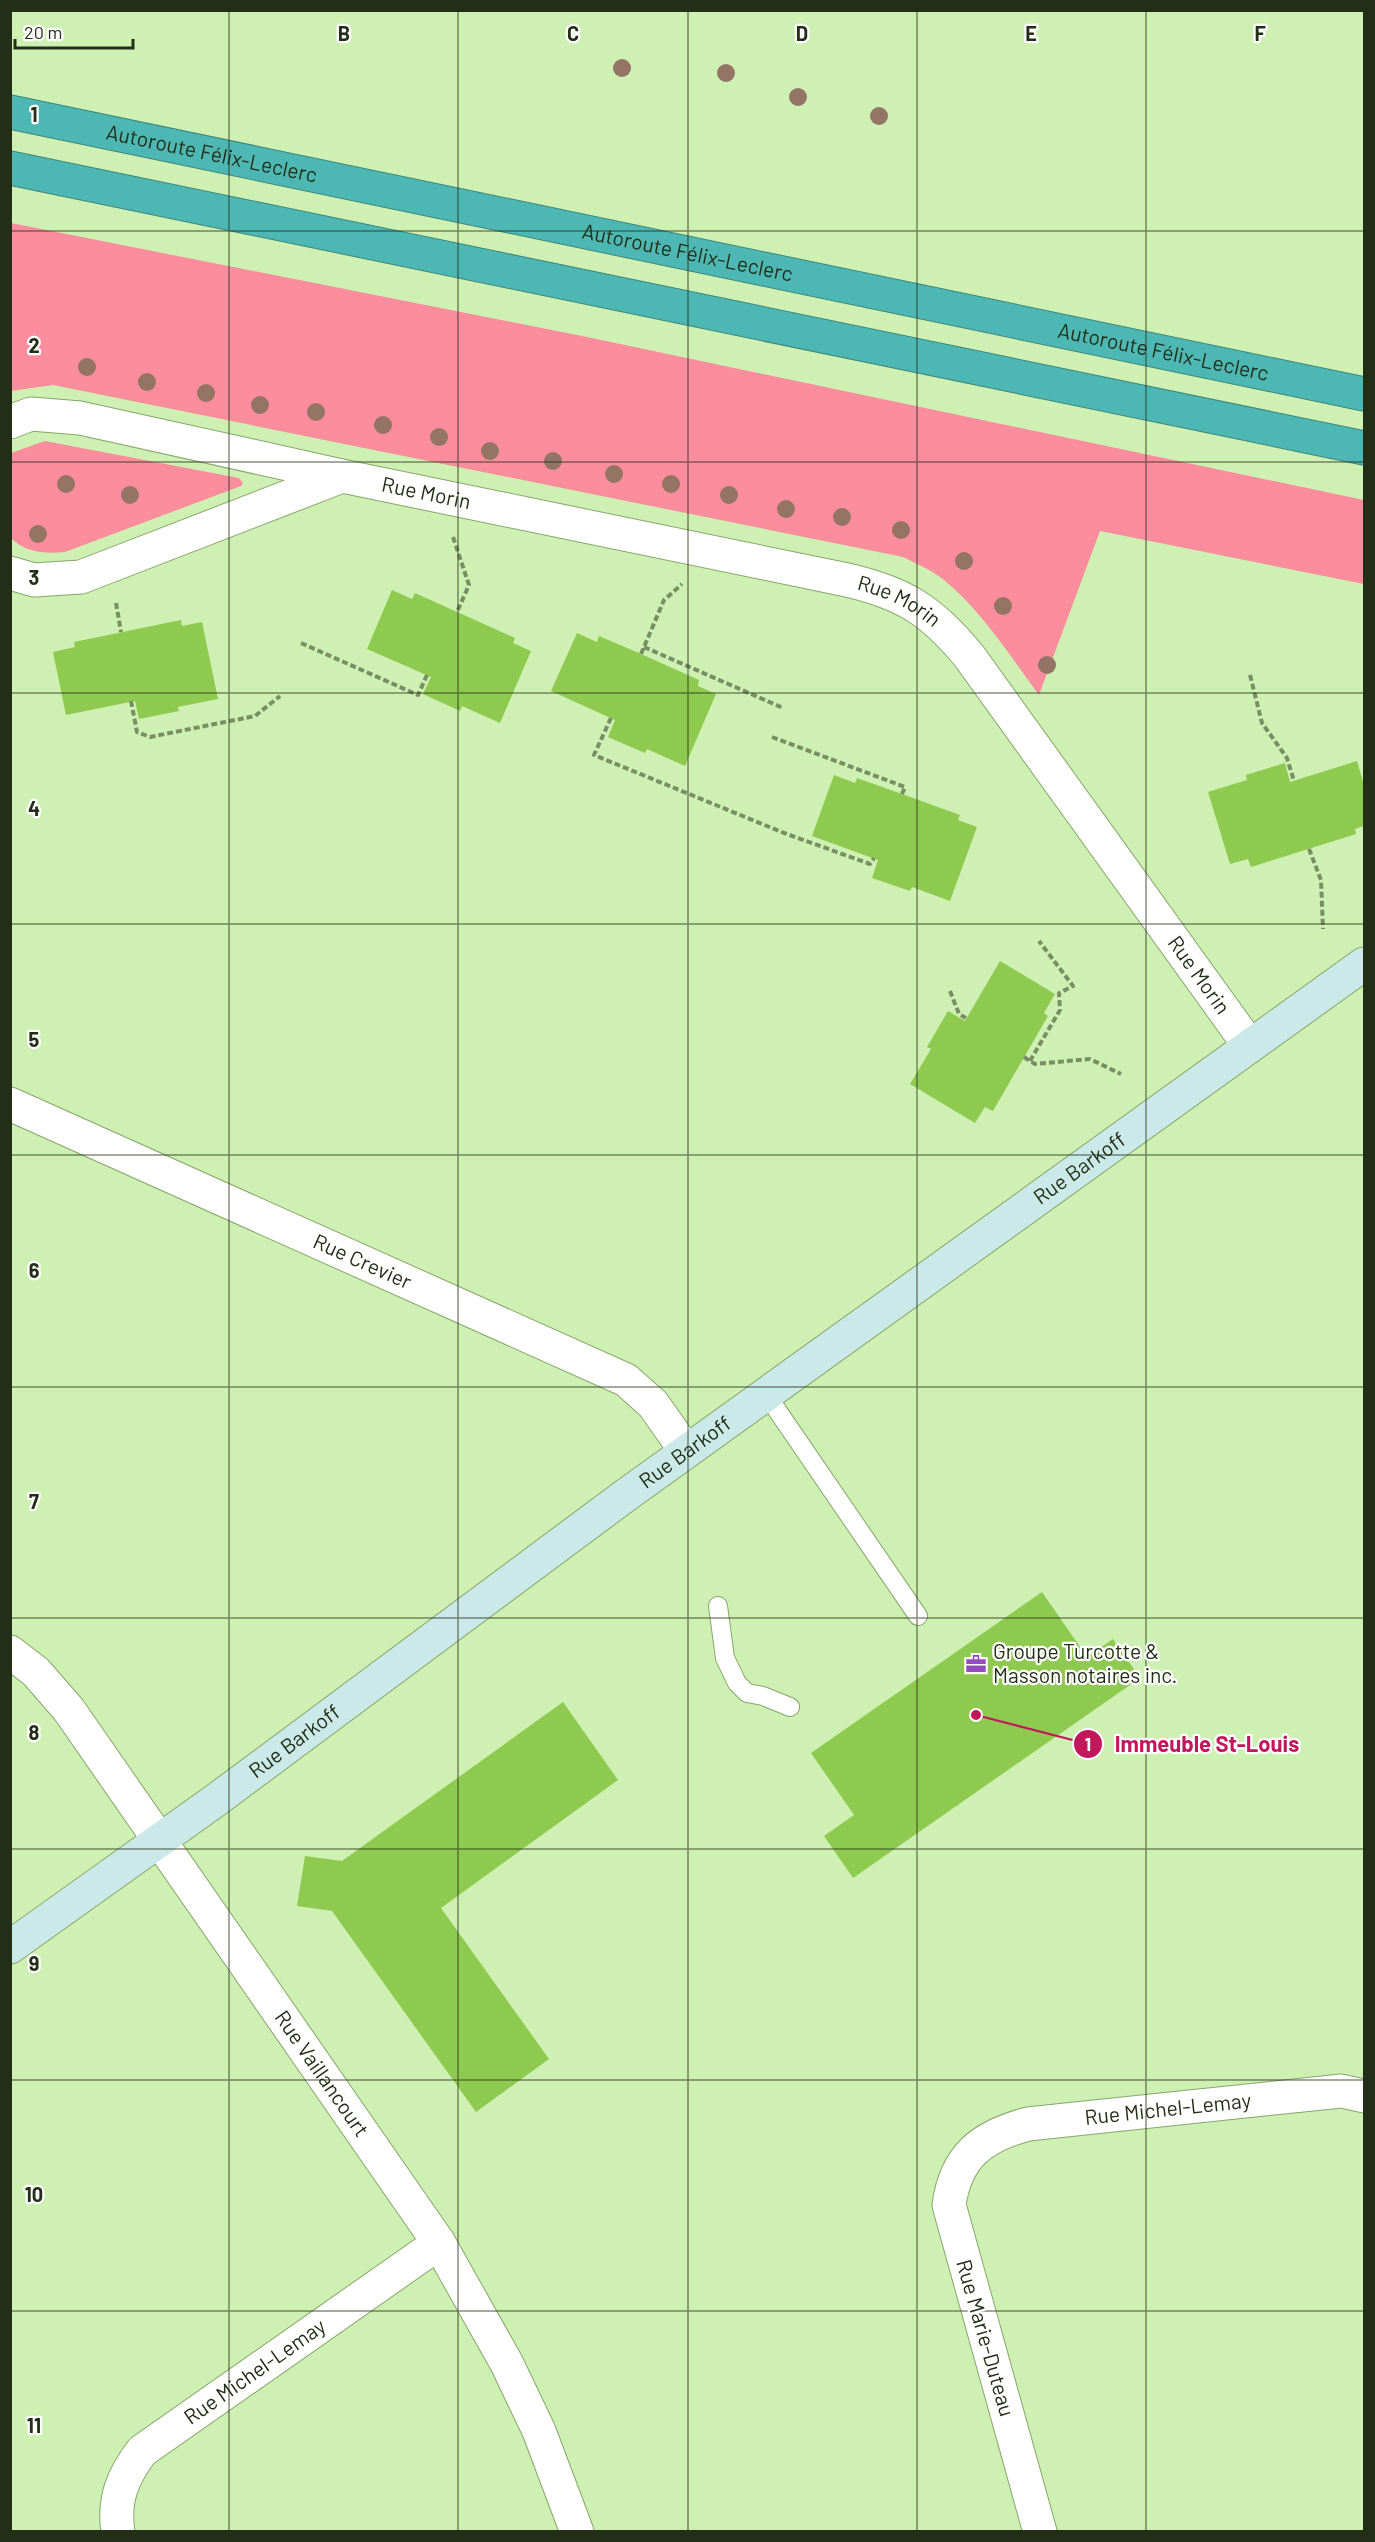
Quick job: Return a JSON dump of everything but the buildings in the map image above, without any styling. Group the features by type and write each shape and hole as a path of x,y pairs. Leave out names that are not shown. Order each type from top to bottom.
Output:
{"highway":[{"name":"Autoroute Félix-Leclerc","path":"10,112 1365,394"},
{"path":"10,168 1365,448"}],"street":[{"name":"Rue Morin","path":"10,422 38,414 80,418 342,476 878,587 918,606 943,625 969,656 1250,1045"},
{"path":"10,573 34,580 81,578 342,476"},
{"name":"Rue Barkoff","path":"10,1947 160,1840 686,1451 1365,964"},
{"name":"Rue Crevier","path":"10,1104 626,1380 653,1404 686,1451"},
{"name":"Rue Vaillancourt","path":"10,1652 54,1690 439,2243 507,2364 539,2431 577,2532"},
{"name":"Rue Michel-Lemay","path":"976,2149 1003,2131 1028,2124 1341,2091 1365,2096"},
{"name":"Rue Marie-Duteau","path":"976,2149 963,2162 952,2183 949,2205 1040,2532"},
{"name":"Rue Michel-Lemay","path":"118,2532 117,2496 127,2471 142,2451 439,2243"}],"lane":[{"path":"766,1394 918,1616"},
{"path":"718,1606 725,1658 737,1683 747,1693 790,1707"}],"path":[{"path":"451,531 469,585 457,612"},
{"path":"641,654 664,600 687,579"},
{"path":"114,595 121,632"},
{"path":"300,643 418,695 427,675"},
{"path":"644,647 783,708"},
{"path":"1250,675 1262,723 1287,758 1294,781"},
{"path":"131,701 137,732 150,737 255,716 280,696"},
{"path":"610,718 594,755 810,844 870,864 874,858"},
{"path":"772,737 905,787 902,794"},
{"path":"1310,849 1321,880 1323,929"},
{"path":"1030,1061 1060,1010 1059,993 1073,986 1039,941"},
{"path":"950,991 959,1014 966,1018"},
{"path":"1024,1057 1035,1064 1090,1059 1121,1074"}],"shaded area":[{"path":"11,223 587,337 1364,500 1364,584 1100,531 1039,695 995,634 958,592 934,573 903,557 53,385 11,391"},
{"path":"45,441 239,478 243,483 241,486 65,552 36,551 22,546 10,537 11,453"}],"place":[{"name":"Groupe Turcotte & Masson notaires inc.","path":"976,1664"},
{"name":"Immeuble St-Louis","path":"976,1715"}]}
